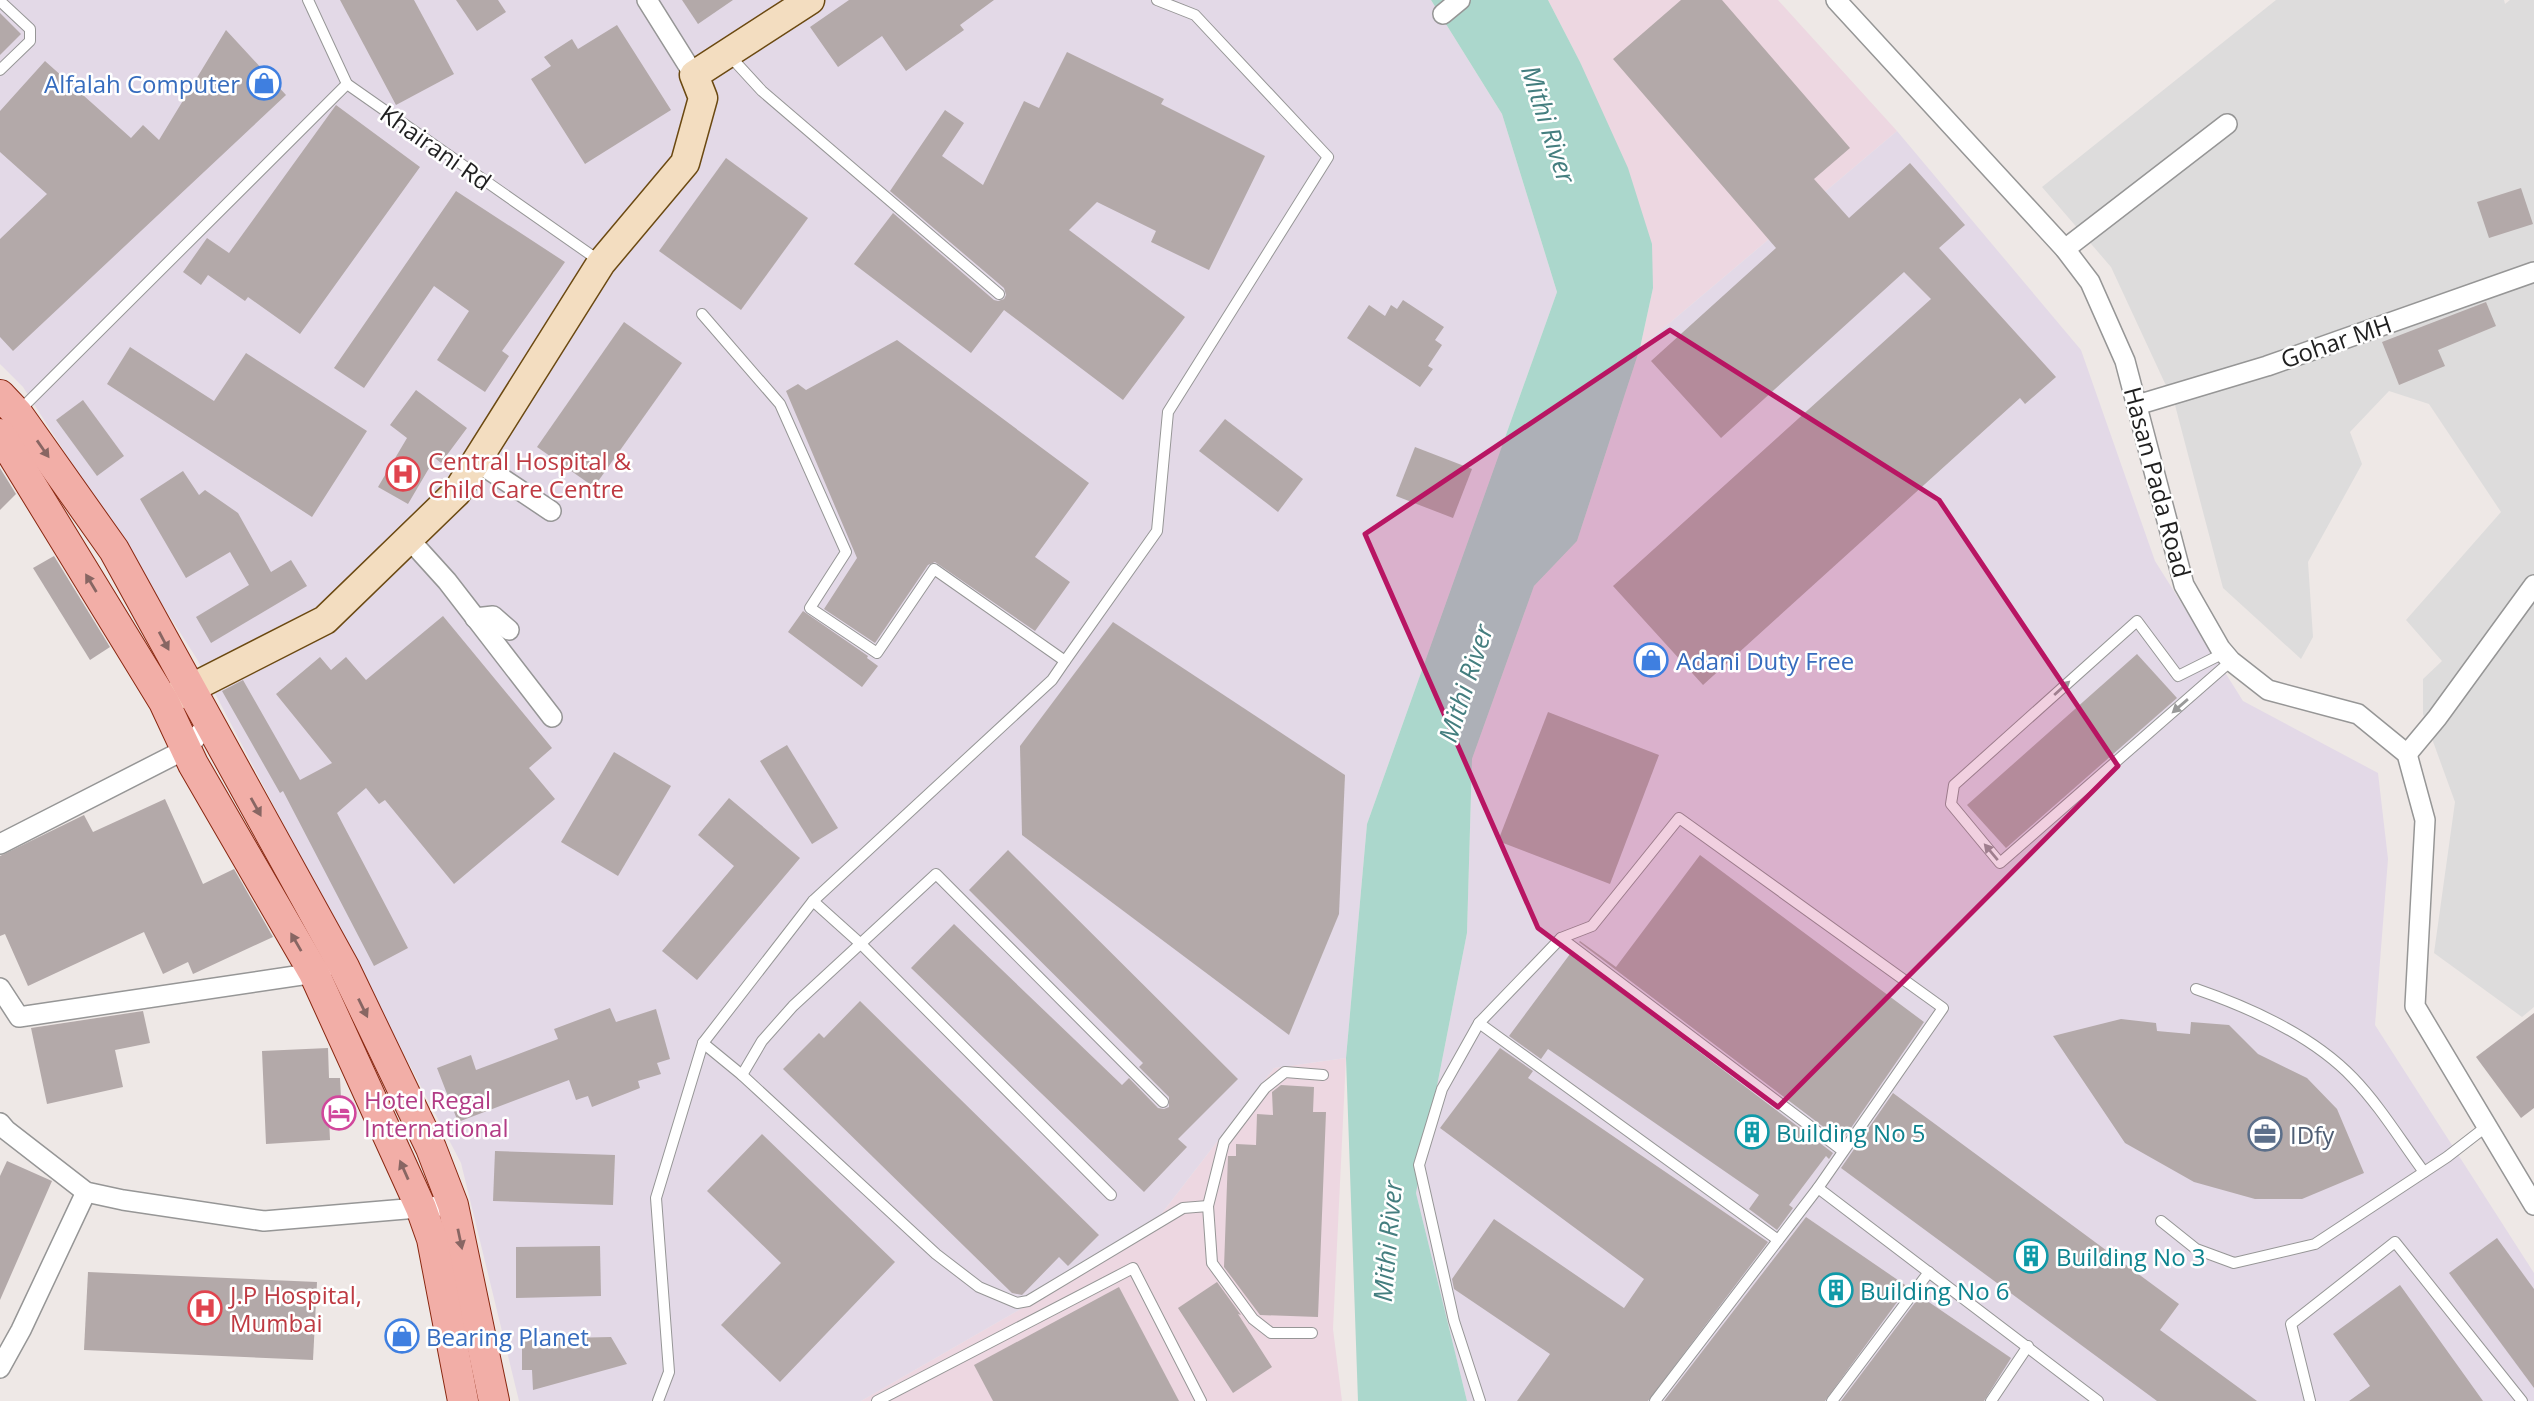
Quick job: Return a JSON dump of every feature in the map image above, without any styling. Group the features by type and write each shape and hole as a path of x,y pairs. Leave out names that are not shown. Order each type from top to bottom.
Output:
{"main road":[{"path":"6,415 177,696 208,724 224,747 344,967 431,1148 453,1205 494,1401"},
{"path":"177,696 190,756 314,973 421,1208 432,1239 463,1401"}],"street":[{"path":"177,696 325,620 457,492 601,263 685,163 703,98 694,75 647,0"},
{"path":"694,75 810,0"},
{"path":"1443,14 1460,0"},
{"name":"Hasan Pada Road","path":"1836,0 2065,249 2090,282 2125,361 2184,585 2227,657 2268,690 2358,714 2407,754"},
{"path":"2065,249 2227,124"},
{"name":"Gohar MH","path":"2137,405 2267,366 2534,272"},
{"path":"476,461 551,511"},
{"path":"409,538 447,581 552,717"},
{"path":"2534,585 2437,718 2407,754 2425,820 2414,1006 2534,1205"},
{"path":"475,618 493,616 509,630"},
{"path":"0,844 190,756 208,724"},
{"path":"0,988 19,1017 344,967"},
{"path":"2,1130 86,1192 123,1200 264,1221 453,1205"},
{"path":"0,1368 21,1330 86,1192"}],"lane":[{"name":"Khairani Rd","path":"308,0 347,84 601,263"},
{"path":"658,1401 668,1372 656,1198 703,1043 813,901 1052,680 1157,531 1168,412 1328,157 1195,15 1157,0"},
{"path":"0,1 30,29 30,41 0,70"},
{"path":"727,54 762,90 999,294"},
{"path":"6,415 347,84"},
{"path":"702,314 780,404 846,552 810,608 877,653 934,569 1065,661"},
{"path":"2137,621 2178,676 2227,657 2000,863 1951,804 1954,785 2137,621"},
{"path":"1480,1401 1454,1321 1419,1165 1442,1089 1479,1023 1561,938 1592,926 1679,818 1943,1008 1818,1188 1655,1401"},
{"path":"742,1075 762,1041 793,1006 936,874 1164,1102"},
{"path":"813,901 862,945 1111,1195"},
{"path":"1561,938 1843,1152"},
{"path":"2196,989 2306,1039 2353,1077 2424,1172"},
{"path":"1479,1023 1778,1240"},
{"path":"703,1043 742,1075 936,1254 979,1287 1017,1303 1028,1301 1183,1208 1208,1206"},
{"path":"1312,1333 1271,1333 1253,1319 1212,1263 1208,1206 1224,1142 1265,1088 1285,1072 1323,1076"},
{"path":"2161,1221 2196,1249 2234,1262 2315,1244 2424,1172 2487,1126"},
{"path":"1818,1188 2098,1401"},
{"path":"2310,1401 2291,1324 2395,1242 2522,1401"},
{"path":"877,1401 1133,1268 1201,1401"},
{"path":"1832,1401 1929,1272"},
{"path":"1991,1401 2028,1346"}],"highlighted area":[{"path":"1670,330 1939,500 2118,766 1778,1107 1538,928 1365,534"}],"shaded area":[{"path":"0,0 1431,0 1502,114 1557,292 1367,824 1346,1058 1274,1068 1142,1239 861,1401 519,1401 461,1163 197,659 23,387 0,364"},
{"path":"1548,0 1778,0 1897,131 1640,348 1653,288 1580,62"},
{"path":"2276,0 2504,0 2505,4 2510,0 2534,0 2534,1007 2522,1017 2434,953 2455,802 2423,714 2423,679 2442,661 2406,620 2501,512 2429,404 2389,391 2350,432 2362,464 2308,562 2313,637 2301,659 2223,588 2175,405 2111,267 2042,187"},
{"path":"1897,131 2081,350 2155,561 2243,701 2378,773 2388,859 2375,1025 2534,1273 2534,1401 1467,1401 1416,1193 1467,933 1472,759 1534,586 1577,541 1640,348"},
{"path":"1346,1058 1333,1329 1342,1401 861,1401 1142,1239 1274,1068"}],"water":[{"name":"Mithi River","path":"1431,0 1548,0 1580,62 1628,168 1652,244 1653,288 1640,348 1577,541 1534,586 1472,759 1467,933 1416,1193 1467,1401 1358,1401 1346,1058 1367,824 1557,292 1502,114"}],"building":[{"path":"340,0 414,0 454,74 396,105"},
{"path":"456,0 498,0 506,12 477,31"},
{"path":"682,0 733,0 698,24"},
{"path":"849,0 994,0 960,25 964,30 906,71 882,36 838,67 810,27"},
{"path":"1681,0 1722,0 1850,148 1814,179 1849,218 1910,163 1965,225 1939,248 2056,377 2025,404 2020,398 1703,685 1613,586 1931,299 1904,272 1721,438 1651,361 1776,248 1613,59"},
{"path":"0,13 21,34 0,55"},
{"path":"617,25 671,110 585,164 531,79 551,66 544,57 572,39 578,49"},
{"path":"226,30 286,95 13,351 0,337 0,239 47,194 0,152 0,111 45,61 131,138 143,125 159,140"},
{"path":"1067,52 1164,99 1161,104 1265,156 1209,270 1151,242 1156,231 1097,202 1069,230 1185,317 1123,400 1004,310 971,353 854,264 893,213 994,300 1004,299 1004,288 890,191 945,110 964,123 942,156 983,185 1024,101 1039,108"},
{"path":"336,105 420,167 300,334 248,297 245,301 208,275 201,285 183,272 207,238 229,253"},
{"path":"726,158 808,218 741,310 659,251"},
{"path":"2521,188 2533,224 2489,238 2477,202"},
{"path":"456,191 565,262 502,351 509,356 485,392 437,360 469,311 434,286 364,388 334,368"},
{"path":"1403,300 1444,327 1435,340 1442,345 1428,366 1433,369 1420,387 1347,338 1369,305 1385,316 1391,305 1397,309"},
{"path":"2486,302 2496,326 2438,350 2445,366 2399,385 2382,342"},
{"path":"624,322 682,363 594,487 537,447"},
{"path":"897,340 1089,483 1035,557 1070,582 1035,631 935,562 928,565 875,643 824,609 857,558 786,391 798,384 806,390"},
{"path":"130,347 214,401 246,353 367,431 312,517 107,384"},
{"path":"416,390 467,428 441,463 435,458 408,504 378,487 407,438 390,425"},
{"path":"83,400 124,456 97,476 56,420"},
{"path":"1225,419 1303,479 1278,512 1199,451"},
{"path":"1415,447 1472,469 1453,518 1396,496"},
{"path":"0,468 16,494 0,510"},
{"path":"183,471 199,495 205,490 238,513 271,572 291,560 307,586 211,643 196,617 249,585 230,552 186,578 140,499"},
{"path":"54,556 110,647 90,660 33,568"},
{"path":"803,611 868,656 867,658 878,666 862,687 788,632"},
{"path":"443,616 552,748 529,768 555,799 454,884 385,800 379,804 366,788 337,813 408,948 374,966 283,791 280,793 222,691 243,680 300,780 332,763 276,694 320,657 331,670 346,657 366,680"},
{"path":"1113,622 1345,775 1339,914 1289,1035 1022,835 1020,746"},
{"path":"2137,654 2177,698 2006,848 1967,805"},
{"path":"1548,712 1659,755 1610,884 1498,841"},
{"path":"787,745 838,828 812,844 760,761"},
{"path":"614,752 671,786 618,876 561,842"},
{"path":"729,798 800,858 697,980 662,951 734,866 698,835"},
{"path":"165,799 203,884 234,869 273,937 193,974 188,962 163,974 144,932 28,986 5,934 0,936 0,856 84,815 93,832"},
{"path":"1008,850 1238,1079 1178,1139 1187,1147 1144,1192 911,968 954,924 1122,1085 1129,1078 1158,1108 1169,1107 1169,1097 1139,1067 1143,1063 969,890"},
{"path":"1700,855 1924,1022 1842,1141 1579,942 1616,967"},
{"path":"1570,954 1833,1153 1829,1159 1826,1156 1789,1205 1793,1208 1777,1230 1749,1209 1759,1195 1548,1049 1541,1059 1509,1036"},
{"path":"860,1001 1099,1235 1068,1266 1059,1257 1022,1295 1012,1293 783,1069 819,1033 824,1038"},
{"path":"610,1008 616,1022 656,1009 670,1059 657,1063 661,1074 638,1081 640,1088 592,1107 588,1096 576,1100 569,1080 458,1122 437,1068 471,1055 476,1070 558,1039 554,1029"},
{"path":"143,1011 150,1043 115,1050 123,1087 47,1104 31,1028"},
{"path":"2534,1013 2534,1108 2521,1118 2476,1057"},
{"path":"2121,1019 2156,1023 2157,1031 2190,1034 2191,1022 2229,1025 2258,1054 2307,1078 2337,1109 2364,1173 2302,1199 2255,1199 2194,1182 2125,1143 2053,1036"},
{"path":"328,1048 329,1078 340,1078 342,1117 329,1118 330,1140 266,1144 262,1051"},
{"path":"1500,1048 1533,1071 1528,1078 1768,1242 1648,1401 1517,1401 1550,1354 1454,1289 1452,1279 1494,1219 1624,1308 1644,1279 1440,1128"},
{"path":"1281,1085 1314,1087 1313,1112 1326,1112 1318,1317 1260,1315 1224,1267 1228,1156 1236,1156 1236,1144 1256,1145 1257,1114 1273,1115 1272,1092"},
{"name":"Building No 3","path":"1893,1093 2179,1304 2160,1330 2257,1401 2157,1401 1841,1168"},
{"path":"762,1134 895,1262 780,1382 721,1325 781,1263 707,1191"},
{"path":"495,1151 615,1155 613,1205 493,1201"},
{"path":"7,1161 52,1181 0,1300 0,1176"},
{"name":"Building No 6","path":"1806,1217 1908,1287 1825,1401 1664,1401"},
{"path":"2497,1238 2534,1289 2534,1388 2449,1273"},
{"path":"600,1246 601,1296 516,1298 516,1247"},
{"path":"88,1272 317,1282 313,1360 84,1350"},
{"path":"1217,1282 1241,1315 1238,1314 1272,1367 1233,1393 1178,1308"},
{"path":"2400,1285 2483,1401 2349,1401 2370,1386 2333,1334"},
{"path":"1119,1287 1179,1401 993,1401 974,1365"},
{"path":"1920,1296 2011,1358 1984,1401 1841,1401"},
{"path":"611,1337 627,1364 533,1390 532,1370 522,1370 522,1339"}],"place":[{"name":"Alfalah Computer","path":"264,83"},
{"name":"Central Hospital & Child Care Centre","path":"403,474"},
{"name":"Adani Duty Free","path":"1651,660"},
{"name":"Hotel Regal International","path":"339,1113"},
{"name":"Building No 5","path":"1752,1132"},
{"name":"IDfy","path":"2265,1134"},
{"name":"Building No 3","path":"2031,1256"},
{"name":"Building No 6","path":"1836,1290"},
{"name":"J.P Hospital, Mumbai","path":"205,1308"},
{"name":"Bearing Planet","path":"402,1336"}]}
